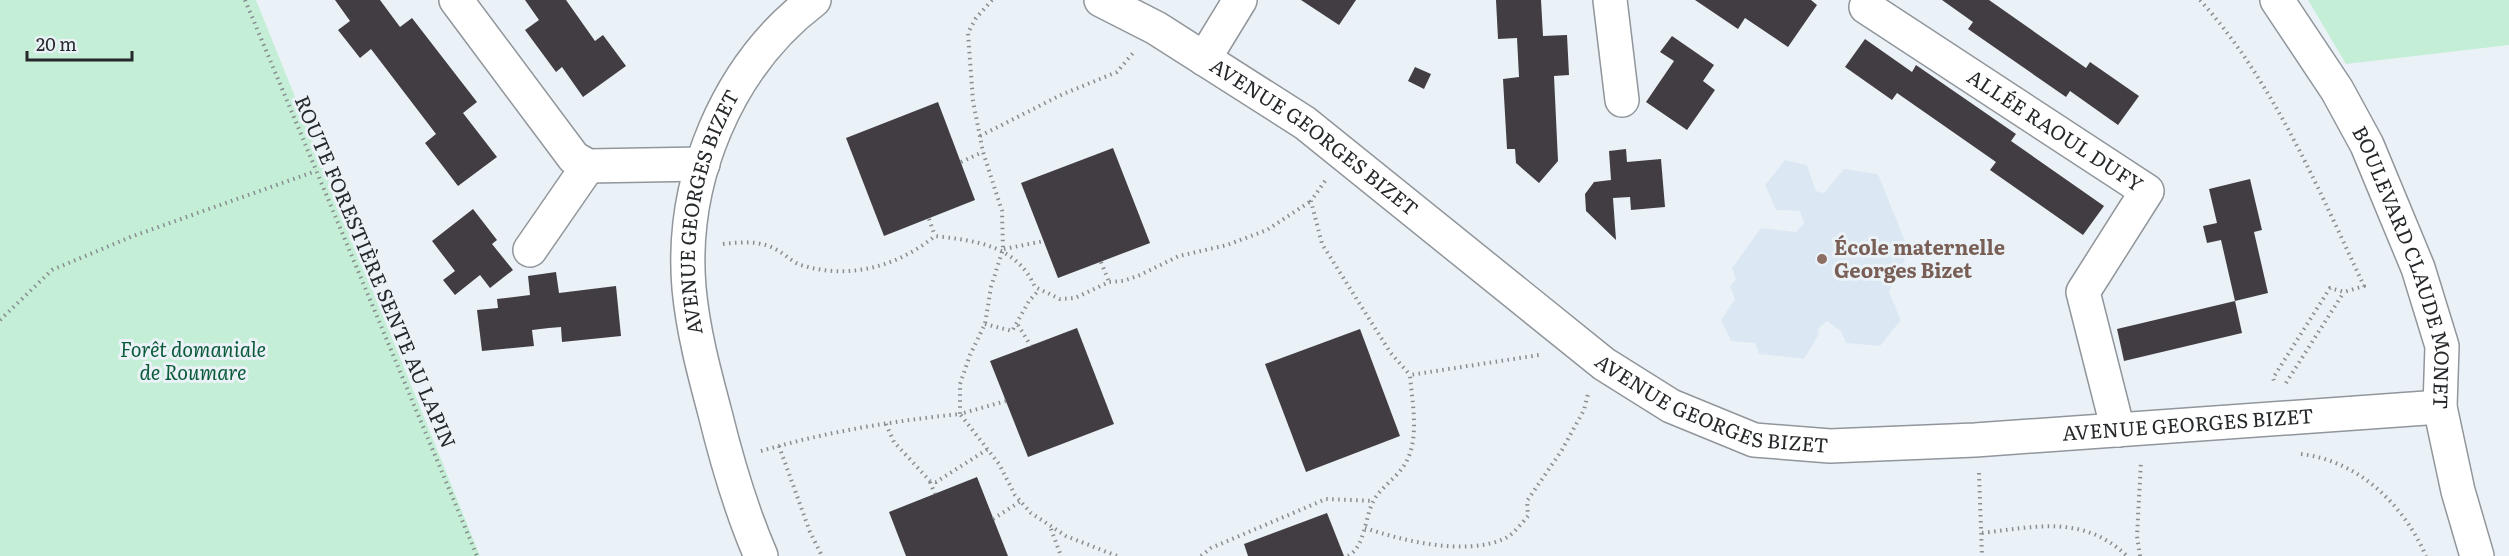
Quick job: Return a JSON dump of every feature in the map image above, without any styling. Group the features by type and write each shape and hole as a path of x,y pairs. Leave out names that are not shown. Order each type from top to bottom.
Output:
{"street":[{"path":"456,0 574,158 588,166 703,165"},
{"name":"AVENUE GEORGES BIZET","path":"761,556 728,461 694,325 689,287 690,247 703,165 714,129 745,71 770,40 814,0"},
{"name":"AVENUE GEORGES BIZET","path":"1101,0 1156,28 1260,93 1346,154 1592,355 1671,406 1754,440 1830,446 1975,440 2440,407"},
{"path":"1204,59 1240,0"},
{"path":"1610,0 1622,100"},
{"name":"BOULEVARD CLAUDE MONET","path":"2277,0 2337,90 2367,145 2414,255 2442,346 2440,407 2458,491 2477,556"},
{"name":"ALLÉE RAOUL DUFY","path":"1854,3 2147,191 2083,292 2130,429"},
{"path":"530,250 588,166"}],"path":[{"name":"ROUTE FORESTIÈRE SENTE AU LAPIN","path":"244,0 477,556"},
{"path":"992,0 976,18 968,33 973,101 983,152 1002,212 1003,249 991,287 985,324 970,355 960,384 960,414 988,449 1021,501 1050,528 1090,547 1117,556"},
{"path":"2200,0 2223,26 2281,117 2364,286 2344,291 2330,288 2273,378 2277,391"},
{"path":"980,136 1063,94 1117,72 1156,28"},
{"path":"961,162 983,152"},
{"path":"1003,249 1028,271 1039,290 1060,299 1075,298 1109,282 1123,281 1179,256 1227,245 1267,230 1311,201 1346,154"},
{"path":"0,320 52,270 133,236 316,171"},
{"path":"1311,201 1322,244 1390,352 1410,375 1413,431 1411,448 1405,464 1373,501 1365,528 1352,554 1348,556"},
{"path":"929,219 935,236"},
{"path":"690,247 760,242 798,264 819,269 846,271 876,267 900,260 935,236 1003,249 1044,242"},
{"path":"1101,262 1109,282"},
{"path":"985,324 1012,331 1018,325 1029,301 1039,290"},
{"path":"2284,385 2291,379 2344,291"},
{"path":"1018,325 1031,345"},
{"path":"1365,528 1403,541 1443,545 1475,545 1504,539 1528,516 1527,501 1580,418 1592,382 1592,355 1410,375"},
{"path":"728,461 779,446 885,423 960,414 1006,401"},
{"path":"885,423 894,442 930,481 935,494"},
{"path":"2130,429 2140,556"},
{"path":"1975,440 1982,556"},
{"path":"779,446 810,532 822,556"},
{"path":"930,481 936,482 988,449"},
{"path":"2298,453 2317,456 2336,463 2381,490 2417,536 2426,556"},
{"path":"1201,556 1211,548 1326,499 1373,501"},
{"path":"993,519 1021,501"},
{"path":"1982,533 2058,524 2087,531 2127,556"},
{"path":"1050,528 1061,556"}],"shaded area":[{"name":"École maternelle Georges Bizet","path":"1785,160 1807,165 1816,191 1824,193 1844,169 1878,174 1909,251 1889,292 1901,320 1880,346 1846,343 1841,331 1827,321 1818,329 1819,334 1804,359 1759,354 1755,343 1731,341 1721,320 1735,299 1730,286 1736,279 1732,268 1761,228 1796,232 1804,223 1800,211 1776,210 1765,185"}],"green space":[{"name":"Forêt domaniale de Roumare","path":"0,0 256,0 480,556 0,556"},
{"path":"2308,0 2509,0 2509,45 2346,64"}],"building":[{"path":"335,0 380,0 400,27 412,18 477,102 463,113 497,157 458,186 425,143 436,134 371,49 360,58 338,30 350,21"},
{"path":"525,0 566,0 595,41 603,35 626,66 583,97 562,67 556,72 525,30 539,20"},
{"path":"1301,0 1356,0 1339,25"},
{"path":"1496,0 1541,0 1543,36 1567,35 1569,75 1554,76 1558,161 1539,183 1516,163 1515,149 1507,149 1503,79 1519,77 1517,38 1498,39"},
{"path":"1695,0 1811,0 1817,5 1788,47 1745,18 1738,29"},
{"path":"1942,0 1989,0 2086,68 2090,62 2139,96 2118,125 2070,91 2066,97 1968,29 1973,22"},
{"path":"1672,36 1714,65 1703,81 1715,90 1687,130 1646,102 1674,61 1660,52"},
{"path":"1865,39 1912,72 1916,65 2016,134 2011,141 2104,206 2083,235 1990,170 1996,162 1897,93 1892,100 1845,67"},
{"path":"1415,67 1431,74 1424,89 1408,81"},
{"path":"938,102 975,200 884,236 846,138"},
{"path":"1113,148 1150,243 1058,278 1021,183"},
{"path":"1626,149 1627,162 1661,159 1665,207 1631,210 1630,197 1613,198 1616,240 1586,211 1585,194 1594,182 1611,180 1609,151"},
{"path":"2250,179 2262,230 2254,232 2268,293 2235,301 2221,240 2207,243 2203,226 2217,223 2209,189"},
{"path":"473,209 497,240 492,244 513,270 490,288 480,275 455,295 443,280 455,271 432,241"},
{"path":"556,272 559,293 616,286 621,336 562,342 561,327 549,328 532,330 534,346 482,351 477,310 498,308 497,299 530,295 528,276"},
{"path":"2235,301 2242,333 2124,361 2117,329"},
{"path":"1077,328 1114,424 1028,457 990,361"},
{"path":"1360,329 1400,436 1306,472 1265,364"},
{"path":"977,477 1008,556 906,556 889,512"},
{"path":"1327,513 1344,556 1248,556 1244,544"}],"place":[{"name":"École maternelle Georges Bizet","path":"1822,259"}]}
